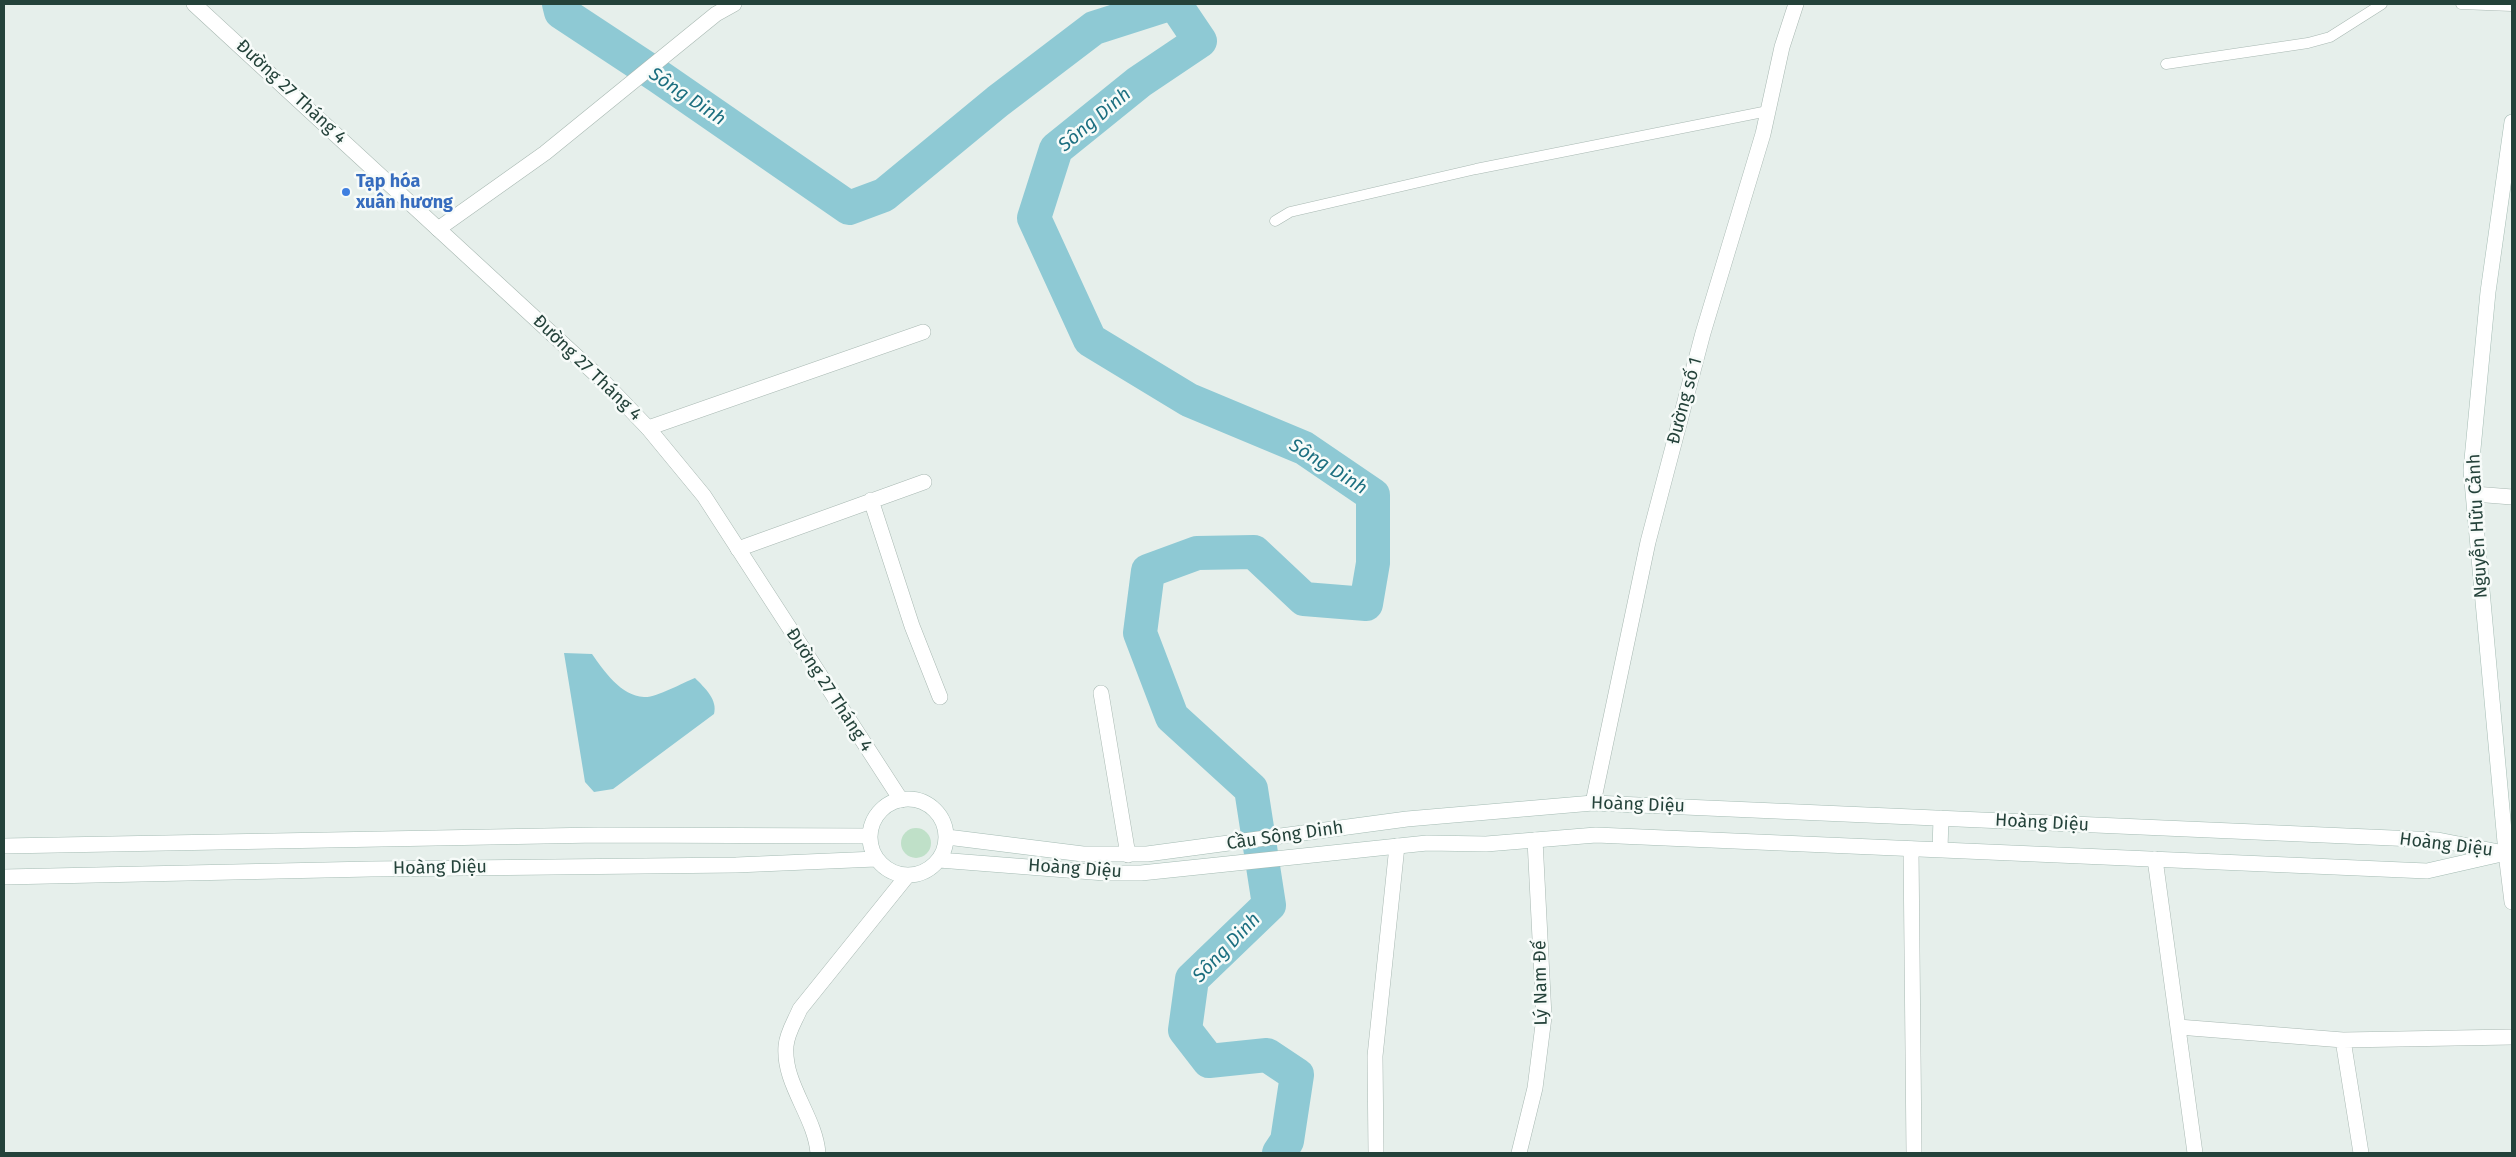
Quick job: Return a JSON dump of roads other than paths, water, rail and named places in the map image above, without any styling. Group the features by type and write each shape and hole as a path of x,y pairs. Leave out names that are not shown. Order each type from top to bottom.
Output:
{"main road":[{"name":"Đường 27 Tháng 4","path":"194,4 601,378 648,428 704,496 901,800"},
{"path":"438,229 545,152 716,14 734,4"},
{"name":"Đường số 1","path":"1593,803 1648,542 1703,333 1763,134 1782,47 1796,4"},
{"name":"Nguyễn Hữu Cảnh","path":"2512,122 2507,202 2488,292 2472,460 2512,902"},
{"path":"648,428 923,332"},
{"path":"738,549 924,482"},
{"path":"2474,494 2512,497"},
{"path":"871,500 912,626 940,697"},
{"path":"1101,694 1128,855"},
{"path":"912,799 933,808 945,826 947,837 945,849 931,869 907,876 890,871 876,859 871,848 870,836 873,823 879,812 889,804 901,800 912,799"},
{"name":"Hoàng Diệu","path":"1360,826 1482,811 1593,803 2438,840 2509,853"},
{"path":"1940,849 1941,818"},
{"name":"Cầu Sông Dinh","path":"1209,847 1360,826"},
{"name":"Hoàng Diệu","path":"4,846 598,834 870,836"},
{"name":"Hoàng Diệu","path":"1362,850 1427,843 1486,844 1596,834 2427,872 2509,853"},
{"name":"Hoàng Diệu","path":"947,837 1083,854 1128,855 1209,847"},
{"name":"Lý Nam Đế","path":"1519,1153 1535,1088 1544,1017 1535,840"},
{"path":"1376,1153 1376,1056 1397,846"},
{"path":"1911,849 1914,1153"},
{"name":"Cầu Sông Dinh","path":"1211,867 1362,850"},
{"name":"Hoàng Diệu","path":"4,877 371,869 755,865 876,859"},
{"path":"2155,859 2195,1153"},
{"name":"Hoàng Diệu","path":"939,860 1105,873 1141,873 1211,867"},
{"path":"818,1153 812,1124 791,1077 787,1061 786,1045 790,1030 800,1009 907,876"},
{"path":"2178,1027 2342,1040 2512,1037"},
{"path":"2342,1040 2361,1153"}],"lane":[{"path":"2166,64 2308,44 2330,37 2382,4"},
{"path":"2461,4 2512,6"},
{"path":"1275,221 1290,212 1476,169 1768,111"}],"water":[{"path":"564,653 592,654 614,682 636,696 649,697 695,678 712,699 715,709 714,714 613,789 594,792 585,782"}],"waterway":[{"name":"Sông Dinh","path":"559,4 561,12 658,76 849,208 884,195 998,101 1094,28 1169,4"},
{"name":"Sông Dinh","path":"1175,4 1200,41 1139,82 1056,149 1034,218 1090,340 1189,400 1304,448 1373,495 1373,563 1366,604 1304,599 1254,552 1197,553 1148,571 1140,633 1172,717 1251,789 1269,905 1192,979 1185,1030 1209,1061 1267,1055 1297,1075 1287,1141 1279,1153"}],"place":[{"name":"Tạp hóa xuân hương","path":"346,192"}]}
